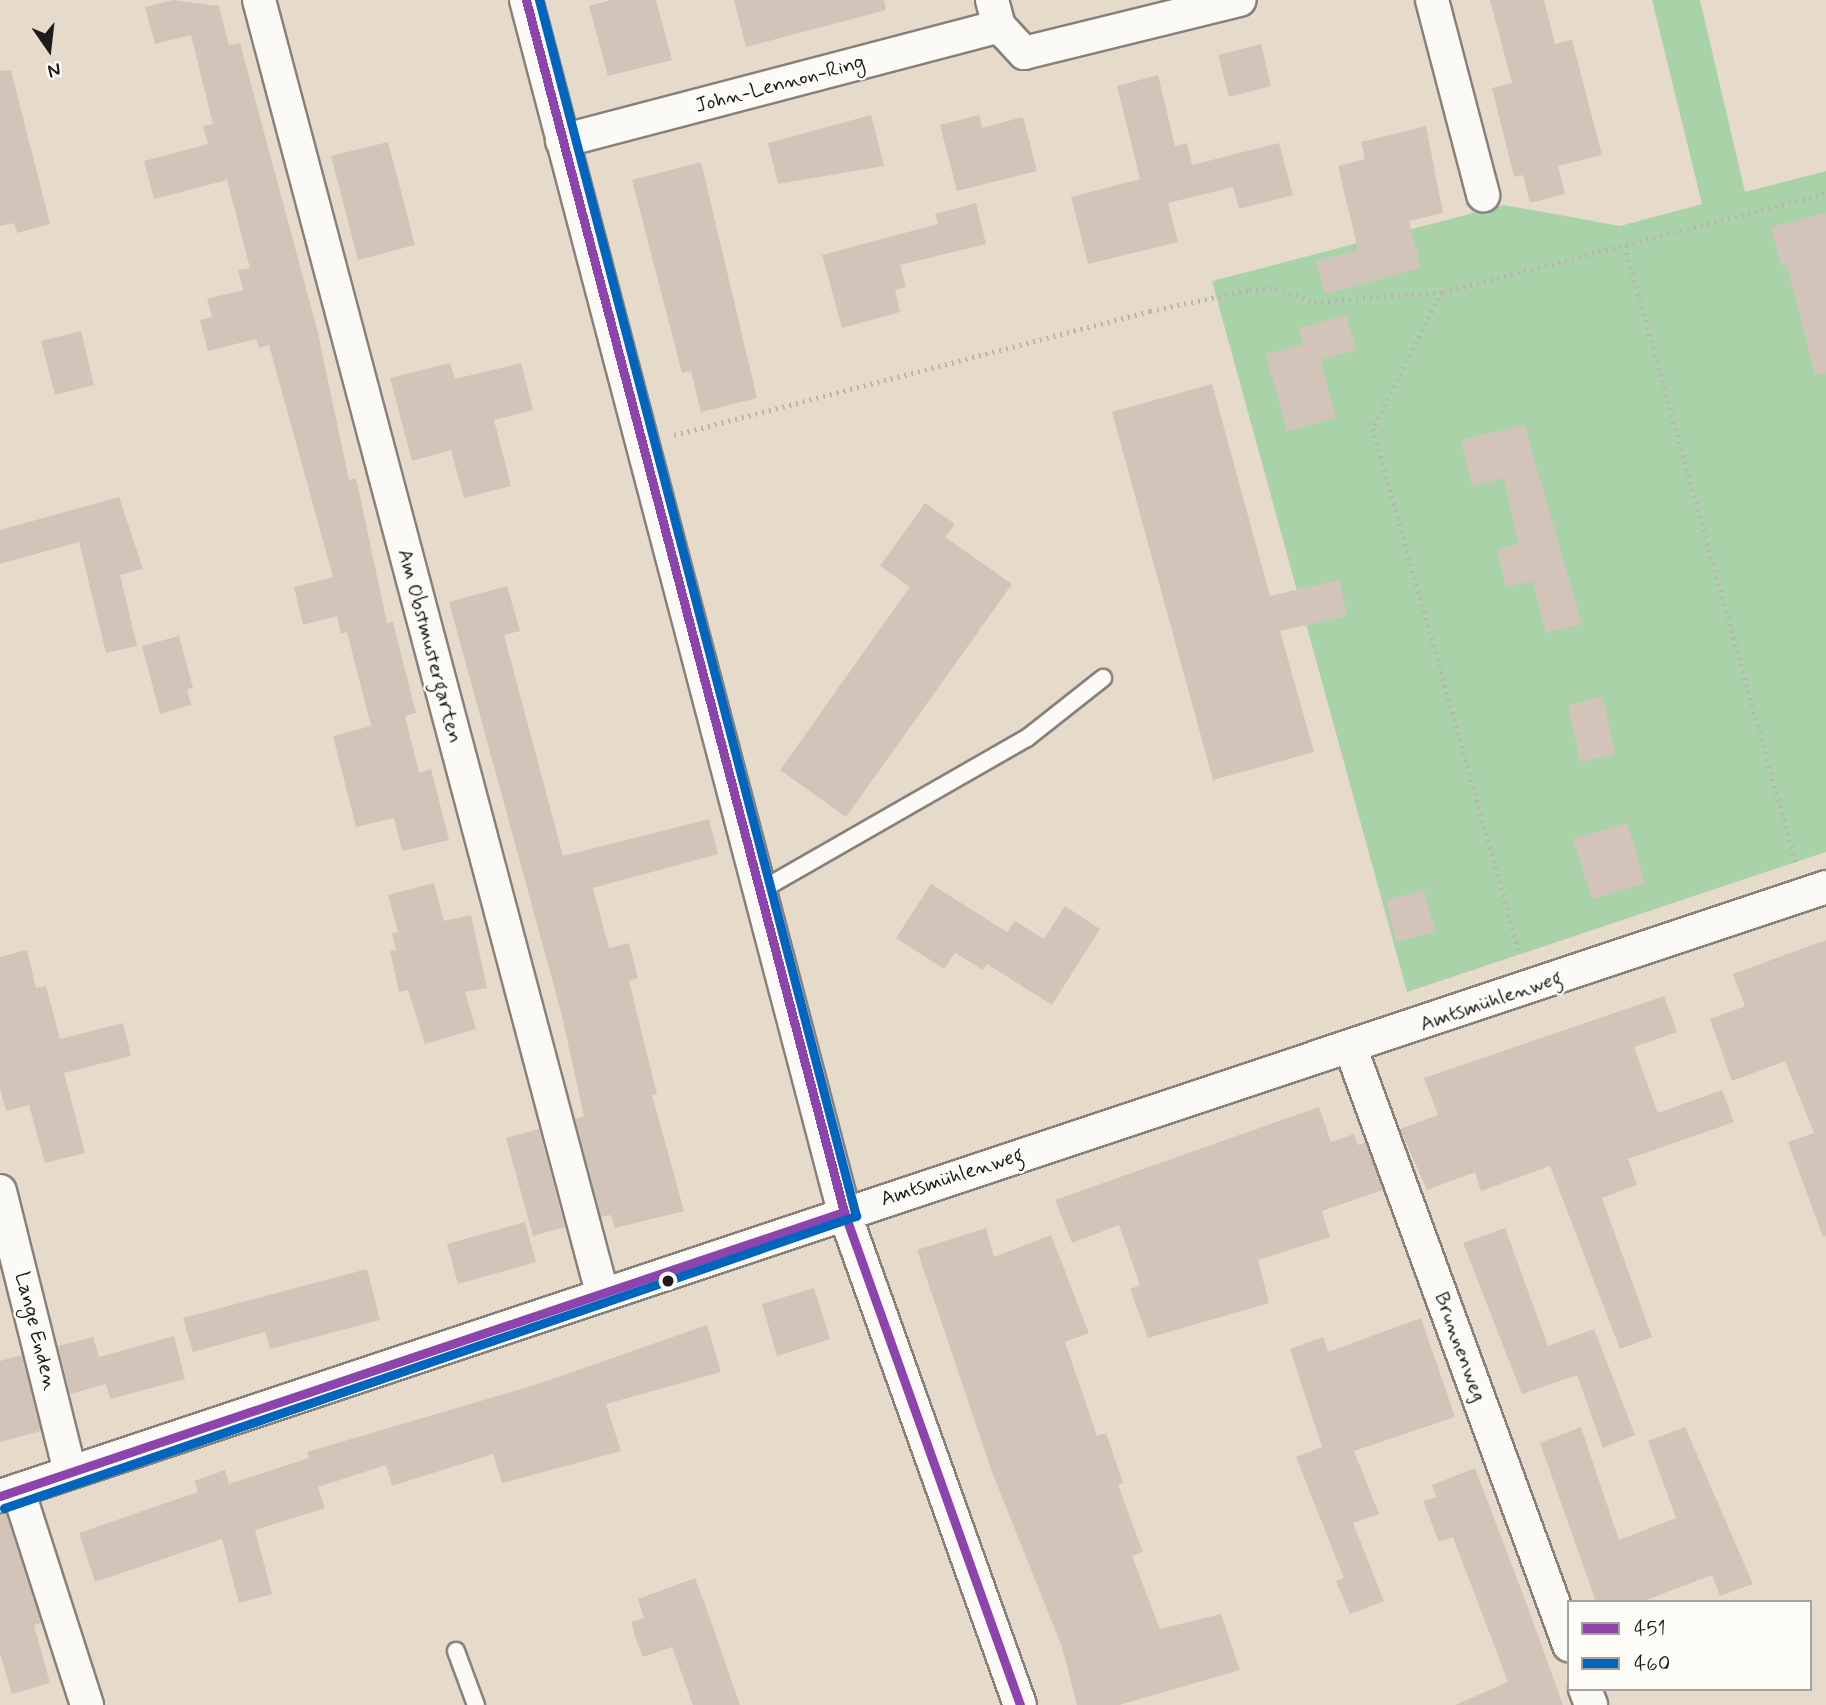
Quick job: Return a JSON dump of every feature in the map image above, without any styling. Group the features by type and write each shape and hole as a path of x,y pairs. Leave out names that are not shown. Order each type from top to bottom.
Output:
{"street":[{"name":"Am Obstmustergarten","path":"259,0 602,1293"},
{"path":"526,0 763,888 844,1212 1020,1705"},
{"name":"John-Lennon-Ring","path":"562,141 995,13 1024,53 1240,0"},
{"path":"1432,0 1483,195"},
{"name":"Amtsmühlenweg","path":"9,1493 844,1212 1351,1049 1815,891"},
{"name":"Brunnenweg","path":"1351,1049 1567,1640"},
{"name":"Lange Enden","path":"0,1191 70,1471"},
{"path":"9,1493 87,1705"}],"lane":[{"path":"763,888 1027,738 1103,678"},
{"path":"457,1651 476,1705"}],"path":[{"path":"645,443 1249,290 1276,289 1314,302 1443,292 1826,193"},
{"path":"1625,246 1815,891"},
{"path":"1443,292 1373,429 1529,989"}],"green space":[{"path":"1652,0 1700,0 1745,192 1826,171 1826,852 1407,992 1212,281 1504,205 1620,226 1702,204"}],"building":[{"path":"173,0 219,6 229,45 240,43 318,333 349,480 356,478 387,623 393,622 416,713 405,716 419,773 431,769 449,840 402,851 394,818 356,827 333,736 371,726 347,632 341,634 337,616 303,625 294,587 333,577 269,345 259,348 256,339 208,351 200,320 212,317 207,299 243,290 238,270 250,268 227,180 154,199 144,161 208,144 203,126 213,124 191,35 155,44 145,7"},
{"path":"611,0 656,0 672,60 608,76 589,6"},
{"path":"734,0 884,0 886,10 746,47"},
{"path":"1490,0 1544,0 1555,44 1572,40 1602,155 1558,166 1565,194 1530,203 1523,175 1514,177 1492,88 1512,83"},
{"path":"1261,44 1271,86 1229,97 1218,55"},
{"path":"11,70 50,224 17,233 14,223 0,226 0,71"},
{"path":"1158,75 1175,146 1187,143 1192,165 1279,143 1293,195 1239,209 1233,187 1168,203 1178,242 1088,264 1071,197 1140,179 1117,86"},
{"path":"871,115 884,166 778,184 768,143"},
{"path":"979,115 982,128 1023,117 1037,171 957,191 940,125"},
{"path":"1426,126 1443,213 1409,221 1421,268 1325,294 1316,261 1358,250 1338,166 1365,159 1361,142"},
{"path":"388,142 415,245 358,260 331,156"},
{"path":"701,162 757,398 701,412 691,371 682,373 632,180"},
{"path":"976,203 986,244 900,265 906,287 895,290 900,312 842,328 822,255 938,224 935,214"},
{"path":"1826,213 1826,373 1815,375 1787,265 1781,266 1771,227"},
{"path":"1346,315 1356,350 1320,360 1336,418 1287,431 1266,354 1303,344 1299,328"},
{"path":"81,331 94,385 55,395 41,341"},
{"path":"450,363 455,379 521,363 533,410 494,420 511,486 464,498 451,450 412,461 390,378"},
{"path":"1212,384 1270,596 1339,580 1347,616 1280,631 1314,752 1213,780 1112,412"},
{"path":"1524,425 1582,624 1546,633 1533,581 1506,587 1497,549 1518,544 1504,478 1472,486 1461,440"},
{"path":"119,497 143,569 120,575 137,646 106,653 79,542 0,564 0,530"},
{"path":"925,503 955,524 945,537 1012,584 846,817 780,770 910,587 880,566"},
{"path":"507,586 520,631 504,635 563,856 709,819 718,854 593,888 609,948 629,943 638,978 629,981 657,1094 652,1095 684,1211 615,1228 611,1215 601,1217 575,1119 584,1116 561,1012 449,602"},
{"path":"179,636 193,688 187,689 191,705 160,714 142,646"},
{"path":"1603,697 1615,755 1580,762 1568,705"},
{"path":"1627,823 1645,884 1592,899 1573,839"},
{"path":"434,883 444,921 471,915 487,988 465,992 476,1029 425,1044 408,990 399,992 390,951 396,950 392,933 398,932 388,895"},
{"path":"931,884 1007,932 1015,921 1044,939 1065,906 1100,929 1052,1005 987,964 983,970 955,953 944,969 896,938"},
{"path":"1424,890 1435,932 1396,942 1386,900"},
{"path":"1826,940 1826,1236 1823,1237 1788,1142 1814,1133 1785,1061 1732,1081 1710,1019 1745,1006 1733,974"},
{"path":"27,950 36,988 46,986 60,1039 123,1023 131,1056 64,1073 85,1153 45,1163 29,1105 6,1111 0,1089 0,957"},
{"path":"1664,996 1677,1032 1634,1047 1658,1113 1722,1090 1734,1122 1628,1159 1637,1185 1602,1198 1652,1337 1620,1349 1550,1166 1481,1191 1475,1172 1427,1190 1400,1129 1438,1115 1424,1078"},
{"path":"1319,1107 1331,1142 1354,1134 1358,1145 1366,1142 1383,1190 1322,1211 1330,1237 1258,1260 1269,1303 1148,1338 1130,1289 1140,1285 1119,1225 1072,1243 1055,1200"},
{"path":"539,1129 565,1227 533,1236 506,1138"},
{"path":"525,1222 536,1262 458,1284 447,1244"},
{"path":"986,1228 994,1257 1051,1235 1089,1333 1065,1342 1097,1436 1106,1433 1123,1483 1118,1485 1143,1552 1132,1556 1160,1629 1221,1614 1240,1670 1119,1705 1077,1705 1062,1647 992,1472 917,1250"},
{"path":"1505,1228 1548,1346 1594,1329 1635,1435 1603,1448 1577,1375 1522,1394 1463,1243"},
{"path":"367,1269 380,1320 270,1349 265,1332 193,1352 183,1318"},
{"path":"814,1288 830,1339 777,1356 762,1304"},
{"path":"1421,1318 1455,1417 1354,1451 1379,1514 1353,1523 1384,1601 1350,1614 1336,1581 1344,1578 1296,1457 1322,1447 1290,1349 1323,1337 1328,1352"},
{"path":"707,1325 721,1372 606,1404 621,1451 502,1483 493,1454 392,1486 386,1465 318,1487 325,1508 255,1530 272,1594 239,1603 222,1539 95,1582 79,1533 198,1492 194,1481 225,1470 229,1484 309,1458 307,1452 535,1385"},
{"path":"174,1336 185,1379 110,1399 106,1384 70,1394 58,1346 93,1337 101,1364 99,1357"},
{"path":"22,1355 41,1431 0,1442 0,1361"},
{"path":"1581,1427 1619,1540 1676,1518 1648,1441 1685,1427 1753,1584 1720,1596 1712,1575 1646,1600 1595,1600 1540,1443"},
{"path":"1475,1468 1563,1705 1455,1705 1508,1682 1453,1537 1439,1542 1423,1501 1436,1497 1432,1485"},
{"path":"6,1513 41,1623 34,1625 50,1683 12,1694 0,1653 0,1514"},
{"path":"695,1578 740,1705 693,1705 672,1647 643,1657 636,1639 631,1622 644,1618 638,1599"}],"transit line":[{"name":"451","path":"526,0 844,1212 1020,1705"},
{"name":"460","path":"4,1508 856,1216 539,0"},
{"name":"451","path":"0,1496 844,1212"}]}
